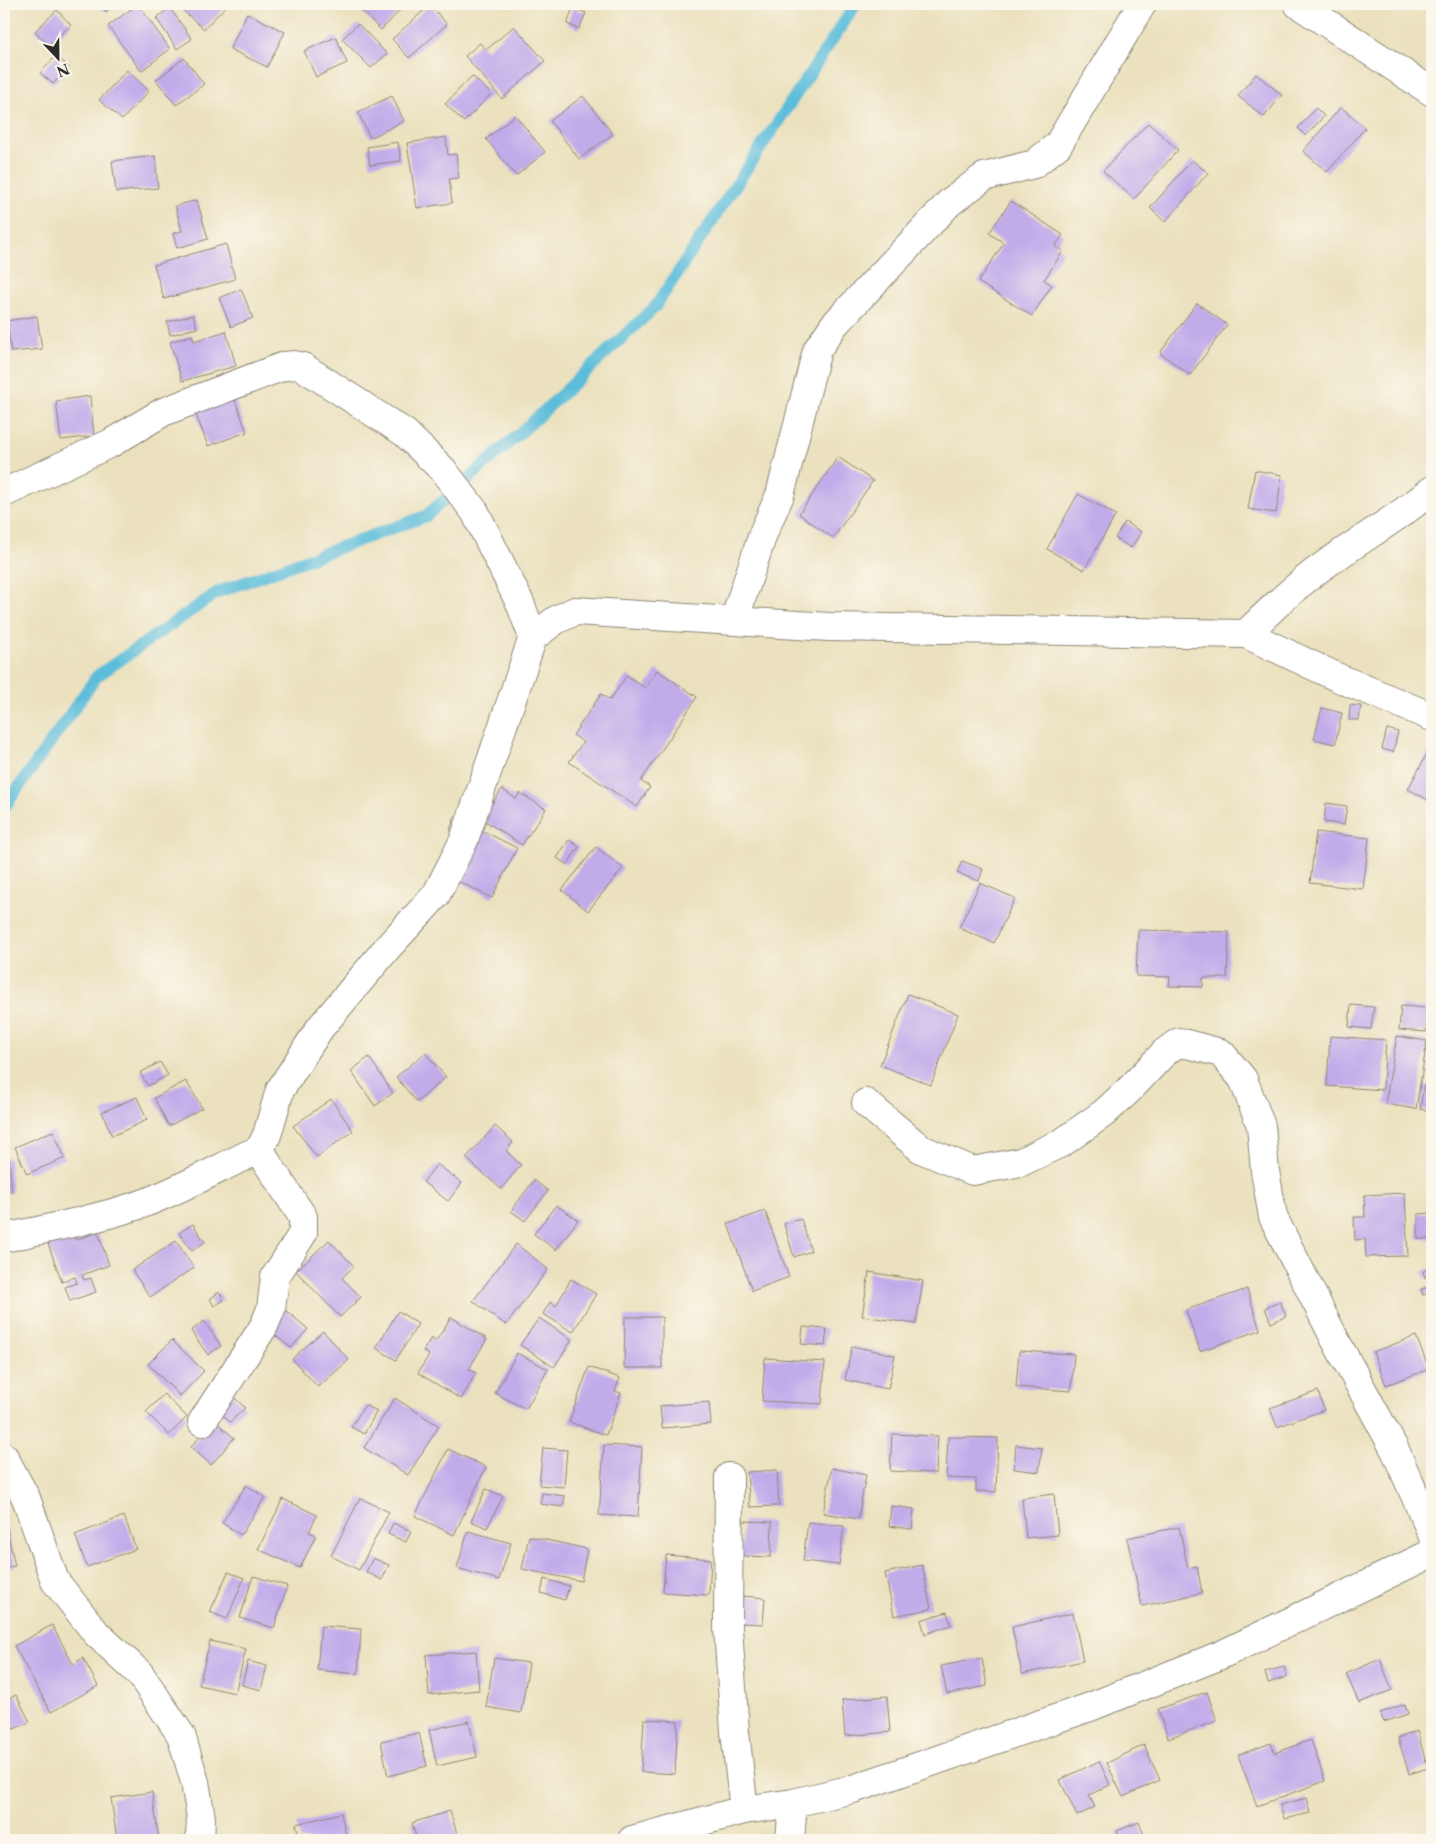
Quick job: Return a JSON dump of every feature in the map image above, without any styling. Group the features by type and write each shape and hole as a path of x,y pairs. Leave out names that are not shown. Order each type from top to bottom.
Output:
{"street":[{"path":"734,621 764,531 780,495 817,350 834,325 950,202 984,178 1034,164 1058,145 1142,4"},
{"path":"1298,4 1432,92"},
{"path":"4,493 110,443 163,412 284,366 295,365 303,367 405,434 444,470 475,512 520,603 533,637"},
{"path":"1246,634 1314,572 1408,510 1432,490"},
{"path":"4,1238 84,1220 142,1204 260,1148 267,1135 280,1090 320,1028 388,947 436,894 464,840 533,637 556,620 575,611 829,626 1246,634 1341,679 1432,717"},
{"path":"866,1103 921,1149 973,1171 1021,1162 1063,1142 1104,1113 1165,1052 1179,1042 1221,1053 1243,1079 1261,1126 1265,1171 1273,1217 1338,1346 1395,1450 1432,1534"},
{"path":"202,1422 264,1326 271,1309 275,1277 303,1233 303,1217 268,1164 260,1148"},
{"path":"4,1456 26,1498 55,1581 97,1634 140,1674 181,1735 195,1782 201,1818 200,1840"},
{"path":"728,1477 728,1628 744,1810"},
{"path":"632,1840 744,1810 793,1803 853,1789 1098,1703 1221,1655 1432,1553"},
{"path":"790,1840 793,1803"}],"building":[{"path":"99,4 116,4 106,12"},
{"path":"138,4 170,49 141,71 108,26"},
{"path":"184,4 228,4 204,29 180,8"},
{"path":"354,4 406,4 381,30"},
{"path":"430,5 447,24 409,58 392,39"},
{"path":"170,8 192,39 177,49 156,18"},
{"path":"573,8 586,13 579,29 567,24"},
{"path":"57,10 71,25 49,45 35,31"},
{"path":"247,13 285,32 267,67 230,49"},
{"path":"358,24 387,54 371,68 342,39"},
{"path":"514,26 545,61 502,99 465,56 480,43 486,50"},
{"path":"336,37 347,63 316,77 304,51"},
{"path":"56,56 69,67 53,84 40,73"},
{"path":"184,58 204,84 176,105 156,80"},
{"path":"127,70 149,91 122,120 99,100"},
{"path":"1256,74 1282,95 1264,117 1238,96"},
{"path":"472,76 491,94 464,122 445,104"},
{"path":"392,96 404,121 370,138 358,112"},
{"path":"583,96 613,134 579,159 550,121"},
{"path":"1341,107 1365,128 1327,172 1303,151"},
{"path":"1316,108 1324,116 1306,136 1298,128"},
{"path":"515,115 545,152 516,176 486,139"},
{"path":"1148,123 1178,150 1134,199 1103,171"},
{"path":"446,137 448,155 456,154 459,178 449,179 452,203 417,208 407,143"},
{"path":"398,142 401,161 370,165 367,147"},
{"path":"155,156 158,188 116,192 112,161"},
{"path":"1192,160 1208,173 1165,222 1150,208"},
{"path":"197,200 208,239 177,248 173,233 182,231 175,206"},
{"path":"1011,201 1063,235 1055,246 1063,251 1044,280 1052,285 1032,316 978,282 1004,243 989,233"},
{"path":"226,244 235,279 164,299 154,265"},
{"path":"241,289 253,318 231,327 219,298"},
{"path":"1197,303 1227,325 1190,375 1160,353"},
{"path":"193,315 197,328 170,335 167,322"},
{"path":"37,316 42,349 11,352 7,321"},
{"path":"226,331 236,366 182,381 170,342 192,335 194,341"},
{"path":"232,392 247,432 208,446 193,407"},
{"path":"90,396 94,436 61,440 56,401"},
{"path":"838,457 873,481 833,538 799,514"},
{"path":"1255,470 1282,475 1276,513 1248,509"},
{"path":"1078,494 1116,515 1084,570 1047,549"},
{"path":"1125,522 1141,532 1131,548 1115,538"},
{"path":"657,670 697,697 641,781 650,787 637,807 569,762 583,742 573,735 601,694 610,700 627,675 645,688"},
{"path":"1350,705 1361,706 1359,720 1349,720"},
{"path":"1322,708 1342,713 1335,744 1314,739"},
{"path":"1387,729 1398,732 1393,752 1382,749"},
{"path":"1428,752 1432,754 1432,802 1408,789"},
{"path":"502,789 516,799 520,793 546,809 522,845 482,819"},
{"path":"1326,803 1347,806 1344,825 1324,822"},
{"path":"455,816 465,819 459,834 450,830"},
{"path":"483,831 517,848 492,898 458,881"},
{"path":"1316,832 1369,838 1363,889 1310,883"},
{"path":"569,840 579,847 567,865 557,858"},
{"path":"596,847 623,868 588,911 562,890"},
{"path":"962,861 983,869 979,881 957,873"},
{"path":"980,883 1015,898 994,943 959,928"},
{"path":"1138,930 1229,932 1227,978 1203,978 1203,987 1169,986 1170,977 1136,976"},
{"path":"908,994 958,1014 931,1085 880,1065"},
{"path":"1351,1005 1374,1007 1371,1029 1349,1027"},
{"path":"1401,1006 1428,1008 1426,1032 1399,1030"},
{"path":"1330,1036 1386,1040 1383,1090 1327,1086"},
{"path":"1397,1036 1427,1041 1416,1109 1385,1104"},
{"path":"425,1053 446,1077 417,1102 396,1077"},
{"path":"369,1057 393,1093 375,1106 351,1071"},
{"path":"160,1062 168,1075 148,1086 140,1073"},
{"path":"186,1081 202,1108 169,1126 154,1098"},
{"path":"1424,1085 1432,1086 1432,1111 1420,1109"},
{"path":"137,1097 147,1120 112,1136 102,1112"},
{"path":"331,1099 353,1131 317,1157 293,1126"},
{"path":"495,1126 513,1142 506,1151 521,1165 501,1189 466,1158"},
{"path":"53,1131 65,1158 27,1174 15,1147"},
{"path":"4,1158 9,1158 12,1192 4,1192"},
{"path":"437,1164 462,1183 448,1201 423,1182"},
{"path":"534,1180 548,1191 525,1221 511,1211"},
{"path":"1405,1193 1408,1256 1366,1257 1365,1239 1355,1240 1354,1217 1365,1217 1364,1195"},
{"path":"556,1205 578,1220 556,1250 534,1234"},
{"path":"765,1211 789,1277 752,1291 728,1224"},
{"path":"1432,1213 1432,1239 1418,1239 1418,1214"},
{"path":"801,1219 811,1251 794,1257 784,1224"},
{"path":"193,1224 205,1242 192,1251 179,1233"},
{"path":"73,1232 75,1240 98,1232 109,1265 82,1275 84,1280 91,1278 96,1292 70,1301 65,1287 77,1283 75,1277 62,1282 47,1241"},
{"path":"329,1240 354,1266 342,1278 361,1297 340,1317 296,1271"},
{"path":"176,1241 194,1268 150,1297 132,1270"},
{"path":"516,1244 548,1269 506,1325 473,1301"},
{"path":"1432,1268 1432,1276 1425,1278 1423,1271"},
{"path":"869,1272 923,1281 916,1324 862,1316"},
{"path":"571,1279 596,1294 573,1332 543,1314 550,1302 556,1306"},
{"path":"1429,1287 1431,1293 1423,1295 1421,1289"},
{"path":"1247,1289 1260,1330 1200,1351 1186,1310"},
{"path":"219,1292 224,1300 214,1306 210,1299"},
{"path":"1280,1302 1286,1316 1271,1323 1265,1308"},
{"path":"284,1309 308,1329 291,1348 267,1329"},
{"path":"398,1311 418,1324 396,1360 376,1348"},
{"path":"451,1317 487,1339 469,1369 476,1373 461,1399 418,1373 429,1355 423,1351 431,1338 436,1341"},
{"path":"625,1317 662,1317 662,1368 624,1368"},
{"path":"539,1318 572,1340 554,1367 520,1345"},
{"path":"204,1321 221,1346 208,1355 191,1331"},
{"path":"803,1327 827,1329 825,1346 801,1344"},
{"path":"323,1331 349,1360 318,1387 292,1359"},
{"path":"1416,1336 1429,1369 1386,1385 1373,1352"},
{"path":"172,1340 204,1371 180,1396 148,1364"},
{"path":"852,1346 895,1355 888,1389 845,1380"},
{"path":"1019,1351 1074,1354 1071,1391 1016,1387"},
{"path":"517,1353 548,1369 526,1409 495,1393"},
{"path":"765,1358 825,1362 822,1404 762,1401"},
{"path":"589,1367 620,1378 615,1391 621,1393 606,1435 569,1422"},
{"path":"1318,1391 1324,1410 1277,1427 1270,1408"},
{"path":"229,1392 245,1408 230,1422 215,1407"},
{"path":"164,1394 187,1417 169,1435 146,1412"},
{"path":"395,1398 439,1426 408,1475 364,1448"},
{"path":"709,1402 711,1424 662,1428 660,1406"},
{"path":"365,1405 377,1411 364,1434 351,1427"},
{"path":"214,1420 234,1438 211,1465 191,1447"},
{"path":"892,1434 938,1436 936,1473 890,1471"},
{"path":"948,1437 998,1438 996,1492 976,1491 976,1479 946,1478"},
{"path":"604,1445 642,1447 638,1517 599,1515"},
{"path":"1016,1445 1042,1448 1039,1472 1014,1469"},
{"path":"543,1448 567,1450 564,1487 539,1485"},
{"path":"448,1449 486,1467 454,1535 415,1516"},
{"path":"832,1468 866,1475 858,1519 823,1513"},
{"path":"777,1470 779,1506 750,1507 747,1472"},
{"path":"246,1485 265,1497 241,1535 222,1523"},
{"path":"486,1489 503,1496 487,1528 471,1521"},
{"path":"542,1493 565,1496 563,1507 540,1504"},
{"path":"1054,1494 1058,1535 1026,1538 1022,1498"},
{"path":"360,1498 389,1512 359,1570 331,1556"},
{"path":"283,1499 317,1515 309,1532 316,1535 300,1568 258,1549"},
{"path":"891,1506 914,1509 912,1529 889,1526"},
{"path":"124,1516 136,1549 87,1567 75,1535"},
{"path":"743,1521 772,1522 771,1557 741,1556"},
{"path":"808,1522 844,1526 839,1565 803,1561"},
{"path":"393,1523 411,1531 406,1542 388,1534"},
{"path":"4,1525 6,1525 15,1566 4,1568"},
{"path":"1179,1527 1188,1568 1197,1566 1202,1593 1142,1606 1127,1538"},
{"path":"468,1531 511,1543 499,1580 457,1568"},
{"path":"529,1536 587,1549 581,1581 522,1569"},
{"path":"666,1555 711,1559 709,1595 663,1592"},
{"path":"373,1558 389,1565 382,1580 366,1572"},
{"path":"922,1565 931,1609 894,1616 885,1573"},
{"path":"228,1572 244,1578 227,1619 210,1612"},
{"path":"253,1576 287,1586 274,1628 240,1618"},
{"path":"544,1579 569,1586 565,1600 541,1593"},
{"path":"743,1596 765,1598 763,1624 740,1623"},
{"path":"947,1612 951,1625 925,1634 921,1620"},
{"path":"1073,1613 1083,1661 1022,1674 1012,1627"},
{"path":"52,1625 73,1664 83,1658 98,1686 51,1712 14,1646"},
{"path":"321,1626 361,1629 358,1674 317,1670"},
{"path":"210,1641 246,1649 235,1693 199,1685"},
{"path":"476,1651 479,1690 429,1695 426,1655"},
{"path":"494,1658 529,1663 521,1713 486,1707"},
{"path":"982,1658 987,1686 947,1694 941,1666"},
{"path":"1380,1659 1392,1690 1359,1703 1346,1674"},
{"path":"248,1661 267,1666 261,1690 242,1685"},
{"path":"1284,1667 1287,1677 1268,1683 1265,1672"},
{"path":"1207,1692 1217,1721 1168,1738 1158,1709"},
{"path":"16,1695 30,1722 9,1731 4,1721 4,1701"},
{"path":"887,1696 890,1732 845,1736 842,1700"},
{"path":"1405,1704 1408,1714 1384,1722 1380,1713"},
{"path":"644,1719 678,1721 675,1774 641,1772"},
{"path":"469,1721 477,1757 437,1766 429,1730"},
{"path":"1417,1731 1428,1768 1409,1774 1398,1738"},
{"path":"419,1733 427,1766 388,1776 381,1741"},
{"path":"1311,1740 1325,1781 1257,1806 1238,1755 1271,1743 1275,1753"},
{"path":"1144,1745 1160,1780 1123,1797 1107,1763"},
{"path":"1099,1761 1110,1785 1089,1795 1095,1807 1077,1816 1060,1780"},
{"path":"152,1792 159,1840 117,1840 111,1798"},
{"path":"1306,1798 1310,1813 1284,1819 1280,1805"},
{"path":"450,1811 459,1840 417,1840 412,1823"},
{"path":"341,1813 347,1840 300,1840 296,1824"},
{"path":"1139,1822 1146,1840 1120,1840 1117,1831"}],"waterway":[{"path":"4,808 97,676 218,592 426,516 528,426 655,307 856,4"}]}
